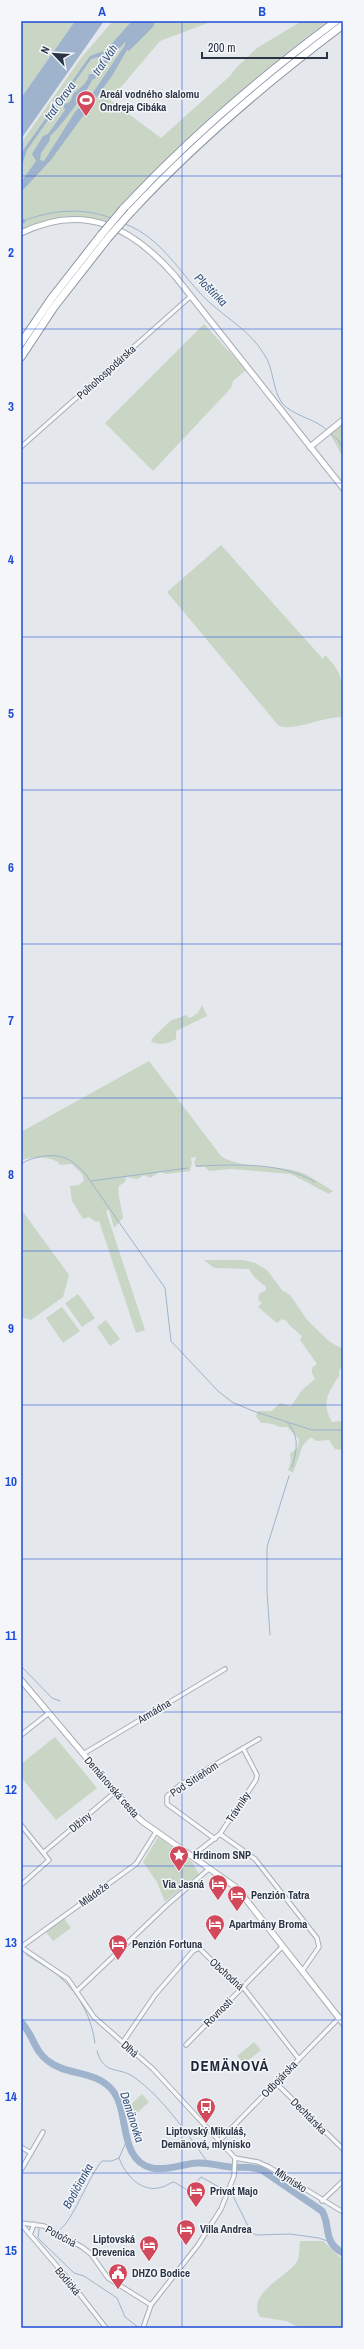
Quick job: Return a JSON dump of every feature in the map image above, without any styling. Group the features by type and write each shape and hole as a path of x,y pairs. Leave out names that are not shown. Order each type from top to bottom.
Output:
{"highway":[{"path":"21,343 51,299 123,209 206,125 266,74 336,21"},
{"path":"21,357 70,286 108,238 183,158 241,105 343,25"}],"street":[{"path":"21,233 49,222 70,219 87,219 113,227 132,236 155,254 343,488"},
{"name":"Poľnohospodárska","path":"21,447 190,296"},
{"path":"310,447 343,420"},
{"name":"Armádna","path":"83,1754 225,1669"},
{"name":"Demänovská cesta","path":"21,1680 134,1814 156,1832 237,1888 343,2022"},
{"path":"21,1734 49,1713"},
{"name":"Pod Sitieňom","path":"215,1839 167,1804 167,1796 180,1785 259,1739"},
{"name":"Trávniky","path":"192,1856 220,1834 256,1780 257,1775 244,1748"},
{"name":"Dlžiny","path":"44,1852 115,1792"},
{"path":"21,1825 44,1852 48,1861 21,1885"},
{"name":"Mládeže","path":"21,1947 136,1864 156,1832"},
{"path":"220,1834 255,1859 317,1938 319,1947 303,1970"},
{"path":"77,1991 166,1906 210,1868"},
{"name":"Rovnosti","path":"186,2045 283,1946"},
{"name":"Dlhá","path":"21,1947 64,1976 77,1991 94,2017 160,2076 235,2158"},
{"name":"Obchodná","path":"123,2042 168,1979 196,1948 200,1949 228,1977 243,1987 299,2058"},
{"name":"Odbojárska","path":"219,2141 340,2017"},
{"name":"Dechtárska","path":"276,2082 343,2149"},
{"path":"21,2170 43,2132"},
{"path":"21,2147 31,2153"},
{"path":"143,2327 151,2305 201,2240 221,2209 234,2171 235,2158"},
{"name":"Mlynisko","path":"235,2158 258,2162 269,2167 322,2201 343,2212"},
{"path":"322,2201 343,2181"},
{"name":"Potočná","path":"21,2224 44,2226 82,2247 91,2254 108,2278 151,2305"},
{"name":"Bodická","path":"21,2224 106,2328"},
{"path":"30,2235 34,2224"}],"green space":[{"path":"21,21 75,21 21,98"},
{"name":"Areál vodného slalomu Ondreja Cibáka","path":"113,21 213,21 160,41 110,100 161,138 230,76 236,68 257,48 302,21 328,21 269,67 212,115 131,193 106,221 84,217 63,217 31,225 21,230 21,143 81,58"},
{"path":"204,324 246,370 233,381 231,388 153,471 105,423"},
{"path":"343,424 343,457 330,434"},
{"path":"221,545 323,659 325,655 337,669 343,691 343,717 335,717 291,727 278,725 167,592"},
{"path":"202,1005 207,1016 176,1031 176,1039 164,1044 157,1044 151,1041 172,1020 185,1015 190,1018 198,1013"},
{"path":"149,1061 221,1156 238,1163 248,1165 297,1171 311,1177 333,1191 329,1194 291,1174 231,1169 209,1171 205,1167 196,1167 194,1163 196,1157 191,1158 192,1163 190,1171 166,1174 160,1172 150,1178 144,1175 138,1179 126,1177 125,1182 119,1186 119,1198 123,1218 114,1228 109,1210 106,1211 145,1330 136,1333 99,1221 96,1222 89,1217 83,1219 72,1201 70,1186 79,1185 84,1180 82,1174 72,1164 59,1165 58,1162 44,1158 21,1160 21,1132"},
{"path":"21,1209 69,1275 63,1297 31,1320 21,1317"},
{"path":"204,1260 243,1260 255,1263 267,1270 282,1290 290,1295 308,1321 330,1342 343,1349 343,1365 339,1371 339,1376 329,1393 326,1404 332,1422 340,1421 343,1424 343,1448 340,1450 335,1449 329,1440 316,1441 311,1437 303,1445 293,1473 288,1470 291,1462 290,1454 298,1447 299,1439 287,1427 280,1427 269,1423 261,1423 256,1416 258,1411 272,1411 280,1403 291,1406 302,1390 315,1379 312,1373 312,1368 317,1364 300,1340 302,1336 288,1324 287,1321 282,1319 277,1323 258,1307 262,1303 258,1300 259,1294 266,1290 266,1287 254,1277 249,1269 214,1268"},
{"path":"78,1294 95,1318 82,1327 65,1303"},
{"path":"62,1307 80,1331 63,1343 46,1318"},
{"path":"106,1320 120,1339 110,1346 97,1327"},
{"path":"55,1737 97,1788 56,1820 21,1777 21,1764"},
{"path":"158,1837 192,1862 199,1874 165,1902 157,1882 143,1862"},
{"path":"64,1918 71,1928 53,1941 46,1932"},
{"path":"254,2042 261,2050 244,2064 237,2056"},
{"path":"142,2094 149,2102 133,2117 126,2109"},
{"path":"300,2241 323,2241 343,2260 343,2328 301,2328 286,2321 260,2317 257,2309 258,2301 269,2287 296,2263 299,2256"}],"water":[{"path":"75,21 104,21 21,139 21,98"},
{"path":"132,21 154,21 154,26 129,51 127,50 112,76 51,160 21,192 21,182 36,161 32,154 43,136 48,134 65,110 63,105 70,101 73,94 85,83 89,74 92,74 99,63 98,57 91,59 27,150 21,168 21,154 90,56 106,50","holes":["125,42 125,45 90,97 75,112 44,161 40,160 41,153 50,140 50,136 73,109 92,80 96,78 95,76 102,65 106,64"]}],"waterway":[{"name":"Ploštínka","path":"23,221 45,214 67,211 89,212 111,218"},
{"name":"Ploštínka","path":"125,224 150,238 171,258 209,302 239,326 252,339 270,366 276,391 282,403 292,411 327,430"},
{"name":"Ploštínka","path":"330,433 339,441 343,450"},
{"path":"21,1164 38,1157 58,1156 71,1161 84,1172 165,1288 171,1341 218,1391 232,1402 253,1411 312,1430 343,1430"},
{"path":"196,1166 242,1165 272,1167 287,1170 315,1182"},
{"path":"91,1181 188,1168"},
{"path":"287,1422 296,1438 296,1449 292,1467"},
{"path":"270,1635 267,1591 267,1547 289,1476"},
{"path":"21,1666 52,1698 60,1701"},
{"path":"26,1954 58,1975 74,1992 88,2016 95,2043"},
{"name":"Demänovka","path":"21,2022 36,2047 48,2061 64,2069 99,2080 113,2091 118,2100 129,2146 134,2156 141,2163 158,2169 201,2163 262,2170 322,2211 325,2216 332,2244 336,2249 343,2253"},
{"path":"97,2051 103,2064 134,2077 155,2095 192,2140 208,2163"},
{"name":"Bodičianka","path":"58,2231 69,2219 102,2161 112,2161 119,2158 128,2138"},
{"path":"119,2158 125,2171 135,2182 148,2188 162,2187 174,2182 189,2191 201,2177 232,2194 251,2232 256,2235 290,2234 319,2238 333,2243"},
{"name":"Bodičianka","path":"39,2229 38,2238 74,2273 84,2276 117,2298 125,2317 139,2328"}],"place":[{"name":"Areál vodného slalomu Ondreja Cibáka","path":"86,117"},
{"name":"Hrdinom SNP","path":"179,1872"},
{"name":"Via Jasná","path":"218,1901"},
{"name":"Penzión Tatra","path":"237,1912"},
{"name":"Apartmány Broma","path":"215,1941"},
{"name":"Penzión Fortuna","path":"118,1961"},
{"name":"Liptovský Mikuláš, Demänová, mlynisko","path":"206,2124"},
{"name":"Privat Majo","path":"196,2208"},
{"name":"Villa Andrea","path":"186,2246"},
{"name":"Liptovská Drevenica","path":"149,2262"},
{"name":"DHZO Bodice","path":"118,2290"}],"district":[{"name":"DEMÄNOVÁ","path":"230,2065"}],"water label":[{"name":"trať Váh","path":"105,60"},
{"name":"trať Orava","path":"60,101"}]}
